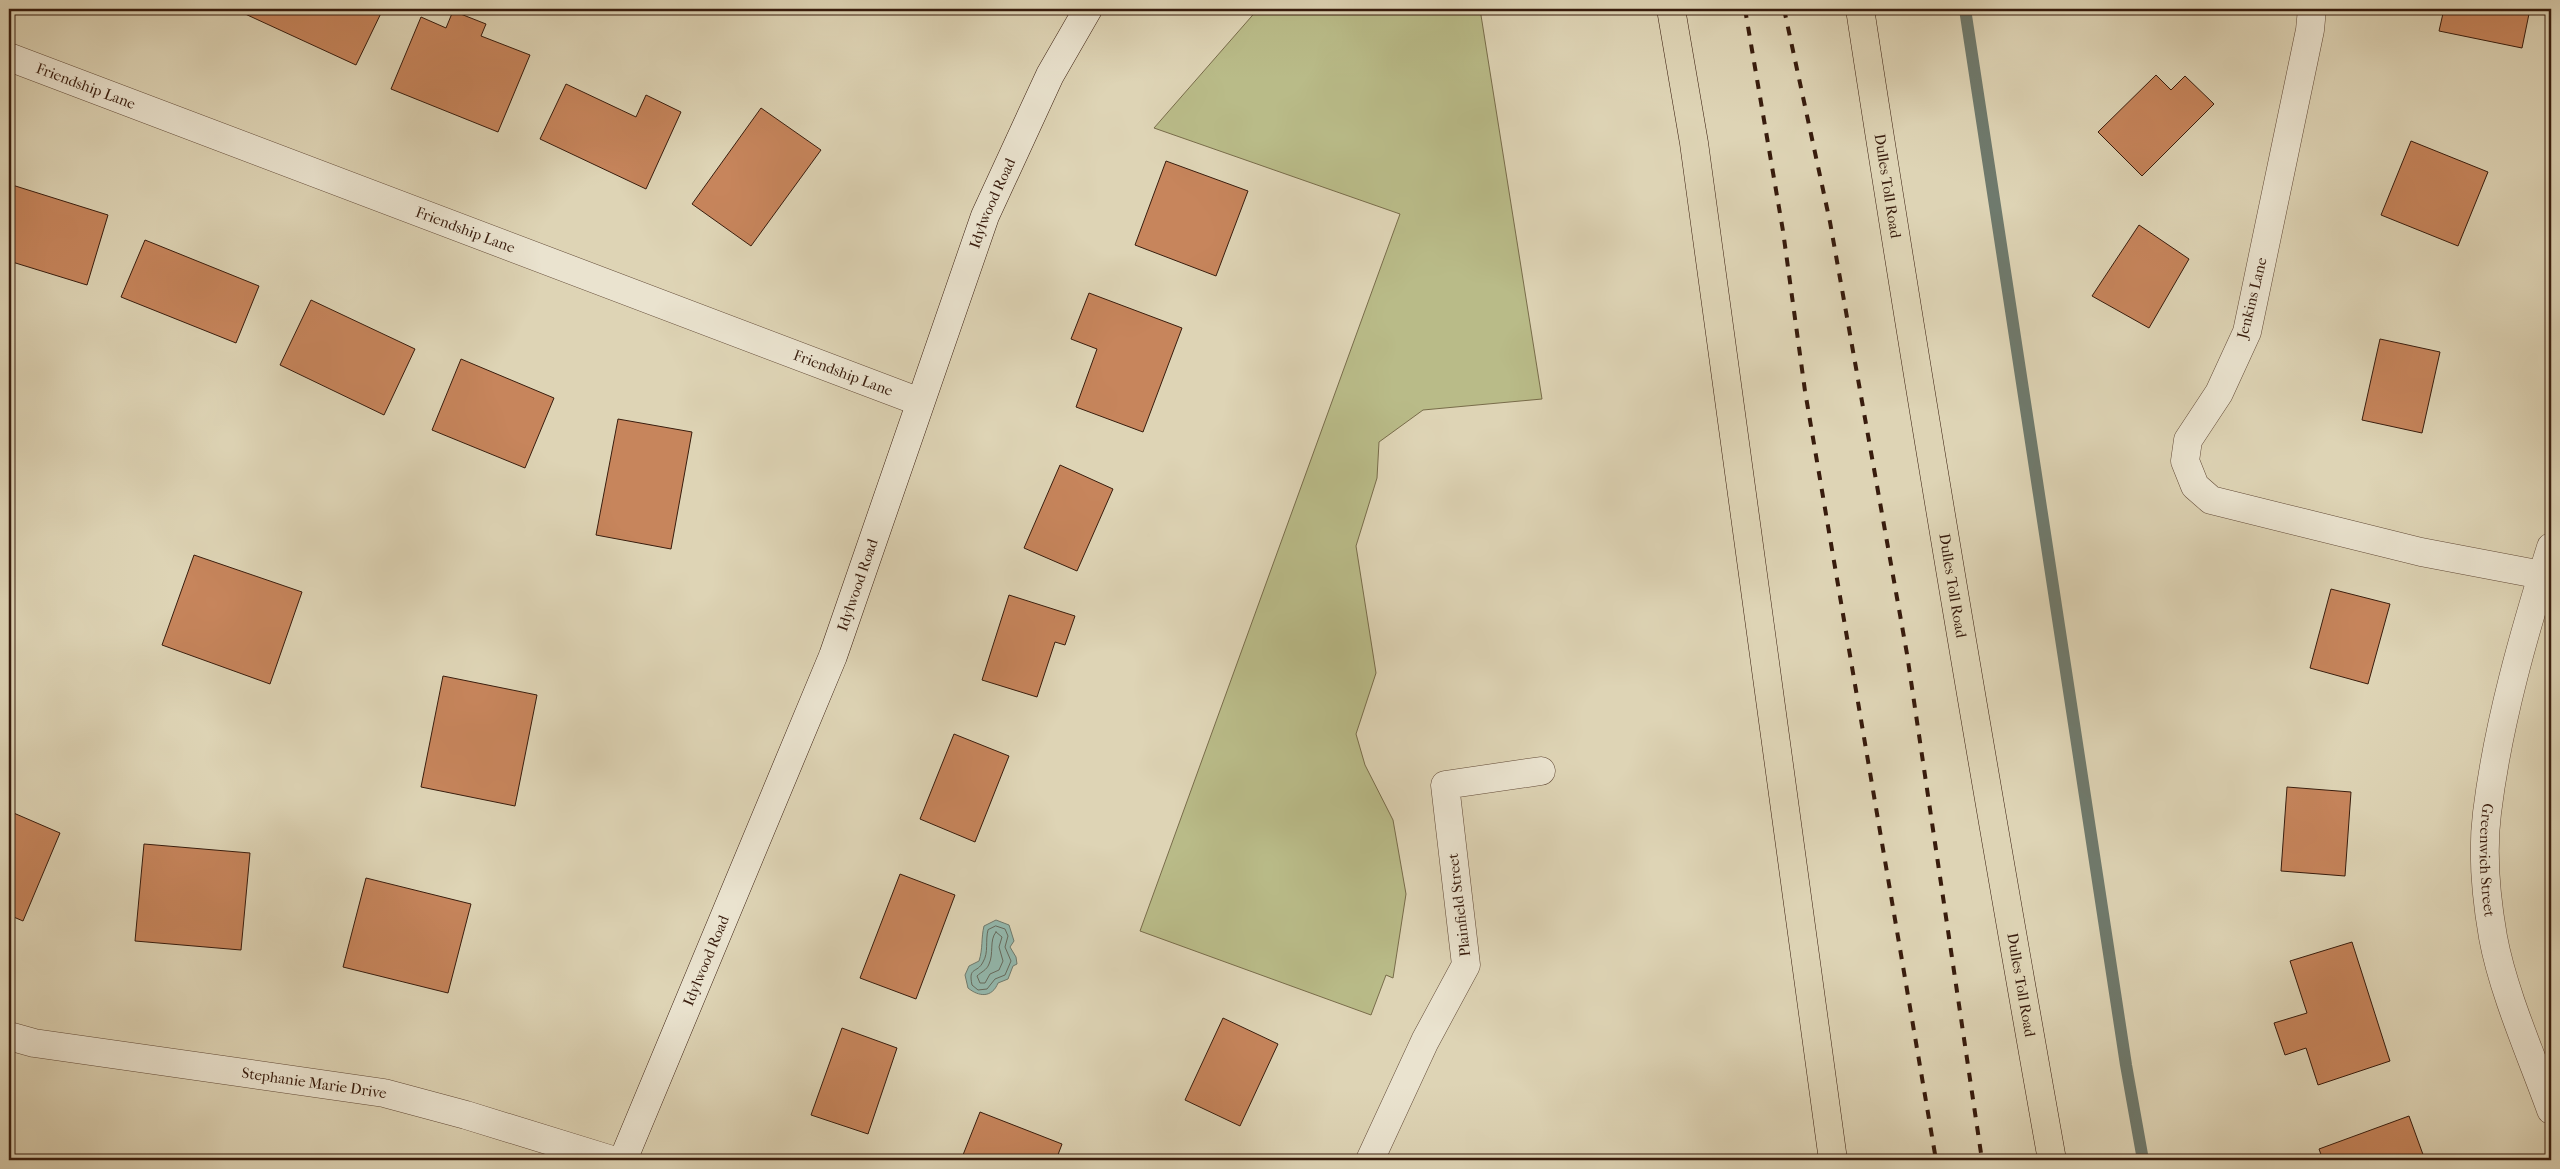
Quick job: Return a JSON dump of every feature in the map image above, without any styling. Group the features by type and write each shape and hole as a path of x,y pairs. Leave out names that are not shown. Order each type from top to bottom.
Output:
{"highway":[{"path":"1671,9 1698,172 1833,1160"},
{"name":"Dulles Toll Road","path":"1860,9 1899,262 1977,734 2052,1160"}],"street":[{"name":"Idylwood Road","path":"623,1160 833,656 985,216 1050,75 1088,9"},
{"name":"Jenkins Lane","path":"2312,9 2310,30 2247,332 2219,393 2188,440 2185,461 2195,486 2211,500 2421,552 2542,576"},
{"name":"Friendship Lane","path":"9,57 920,402"},
{"name":"Greenwich Street","path":"2551,547 2503,726 2487,813 2486,876 2493,938 2503,976 2551,1110"},
{"name":"Plainfield Street","path":"1370,1160 1425,1041 1466,965 1445,785 1541,771"},
{"name":"Stephanie Marie Drive","path":"9,1036 34,1042 384,1093 466,1115 612,1160"}],"green space":[{"path":"1258,9 1480,9 1542,399 1423,410 1379,442 1377,478 1356,546 1376,673 1356,734 1365,765 1393,820 1406,894 1393,978 1386,975 1371,1015 1140,931 1400,214 1154,128"}],"water":[{"path":"996,920 1009,925 1014,941 1010,947 1016,957 1017,964 1013,966 1008,979 998,983 989,994 976,993 968,988 965,975 969,966 979,961 984,926"}],"building":[{"path":"244,9 383,9 356,65 243,13"},
{"path":"2444,9 2530,9 2522,48 2439,31"},
{"path":"453,11 486,24 481,36 530,55 498,132 391,89 421,17 446,28"},
{"path":"2156,75 2171,90 2185,76 2214,104 2142,176 2098,132"},
{"path":"566,84 636,117 646,95 681,112 646,189 540,139"},
{"path":"761,108 821,150 751,246 692,204"},
{"path":"2411,141 2488,172 2458,246 2381,215"},
{"path":"1166,161 1248,191 1216,276 1135,245"},
{"path":"9,184 108,215 87,285 9,261"},
{"path":"2139,225 2189,259 2149,328 2092,296"},
{"path":"145,240 259,286 236,343 121,297"},
{"path":"1089,293 1182,328 1143,432 1076,407 1097,349 1071,339"},
{"path":"311,300 415,349 384,415 280,365"},
{"path":"2380,339 2440,352 2422,433 2362,420"},
{"path":"461,359 554,398 525,468 432,430"},
{"path":"618,419 692,432 671,549 596,535"},
{"path":"1060,465 1113,489 1077,571 1024,548"},
{"path":"194,555 302,592 270,684 162,645"},
{"path":"2331,589 2390,604 2368,684 2310,668"},
{"path":"1009,595 1075,616 1065,645 1055,642 1037,697 982,680"},
{"path":"443,676 537,695 515,806 421,787"},
{"path":"954,734 1009,756 975,842 920,819"},
{"path":"2287,787 2351,792 2345,876 2281,871"},
{"path":"9,811 60,833 23,921 9,915"},
{"path":"144,844 250,853 241,950 135,941"},
{"path":"900,874 955,895 916,999 860,978"},
{"path":"366,878 471,904 448,993 343,967"},
{"path":"2352,942 2390,1061 2318,1085 2306,1048 2285,1055 2274,1023 2307,1013 2290,961"},
{"path":"1223,1018 1278,1044 1240,1126 1185,1100"},
{"path":"842,1028 897,1048 868,1134 811,1115"},
{"path":"980,1112 1062,1144 1056,1160 961,1160"},
{"path":"2409,1116 2425,1160 2323,1160 2319,1149"}],"waterway":[{"path":"1965,9 2126,1065 2143,1160"}],"railway":[{"path":"1745,9 1783,231 1805,391 1936,1160"},
{"path":"1784,9 1830,222 1907,654 1982,1160"}]}
